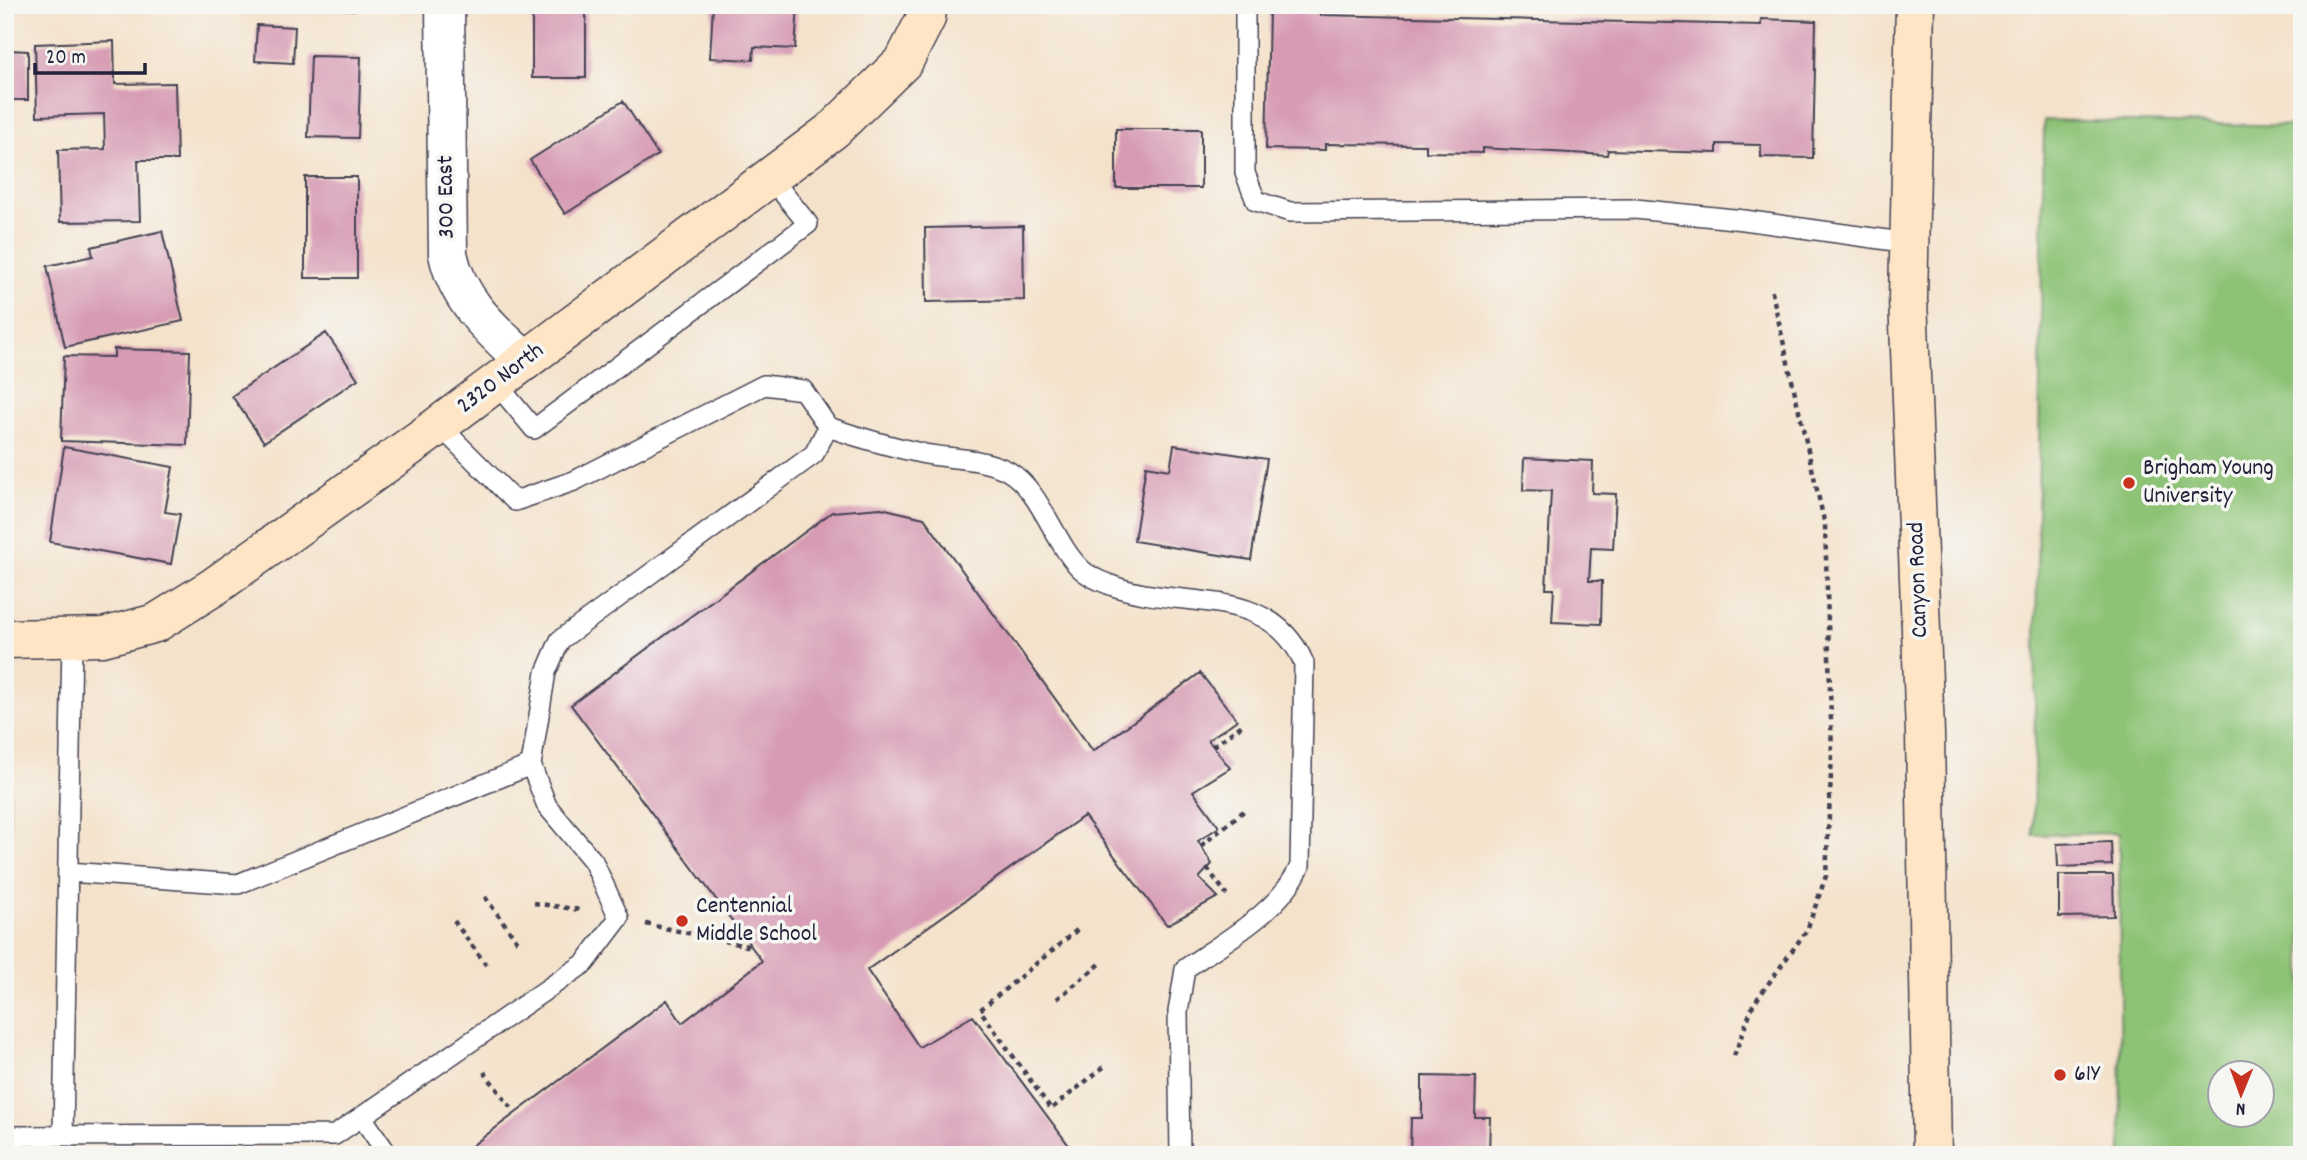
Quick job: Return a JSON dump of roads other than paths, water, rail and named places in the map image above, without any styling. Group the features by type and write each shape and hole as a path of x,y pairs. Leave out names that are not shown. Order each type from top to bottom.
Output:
{"main road":[{"name":"2320 North","path":"5,639 72,640 103,637 156,623 215,586 511,372 833,130 904,61 926,18 928,5"},
{"name":"Canyon Road","path":"1916,5 1908,311 1925,747 1932,1155"}],"street":[{"name":"300 East","path":"445,5 448,254 453,280 493,331 511,372"}],"lane":[{"path":"1245,5 1245,173 1256,201 1290,212 1635,209 1909,243"},
{"path":"511,372 534,429 808,224 770,177"},
{"path":"439,425 515,501 574,481 764,385 803,390 828,427 876,443 991,464 1010,472 1030,492 1080,569 1109,584 1147,595 1241,606 1277,624 1296,643 1304,663 1300,866 1291,886 1249,922 1185,969 1178,1012 1180,1155"},
{"path":"5,1136 41,1145 63,1135 335,1135 585,963 619,918 593,861 547,806 531,765 546,672 560,640 814,454 828,427"},
{"path":"63,1135 72,640"},
{"path":"68,872 238,884 531,765"},
{"path":"362,1117 388,1155"}],"place":[{"name":"Brigham Young University","path":"2129,483"},
{"name":"Centennial Middle School","path":"682,921"},
{"name":"61Y","path":"2060,1075"}]}
